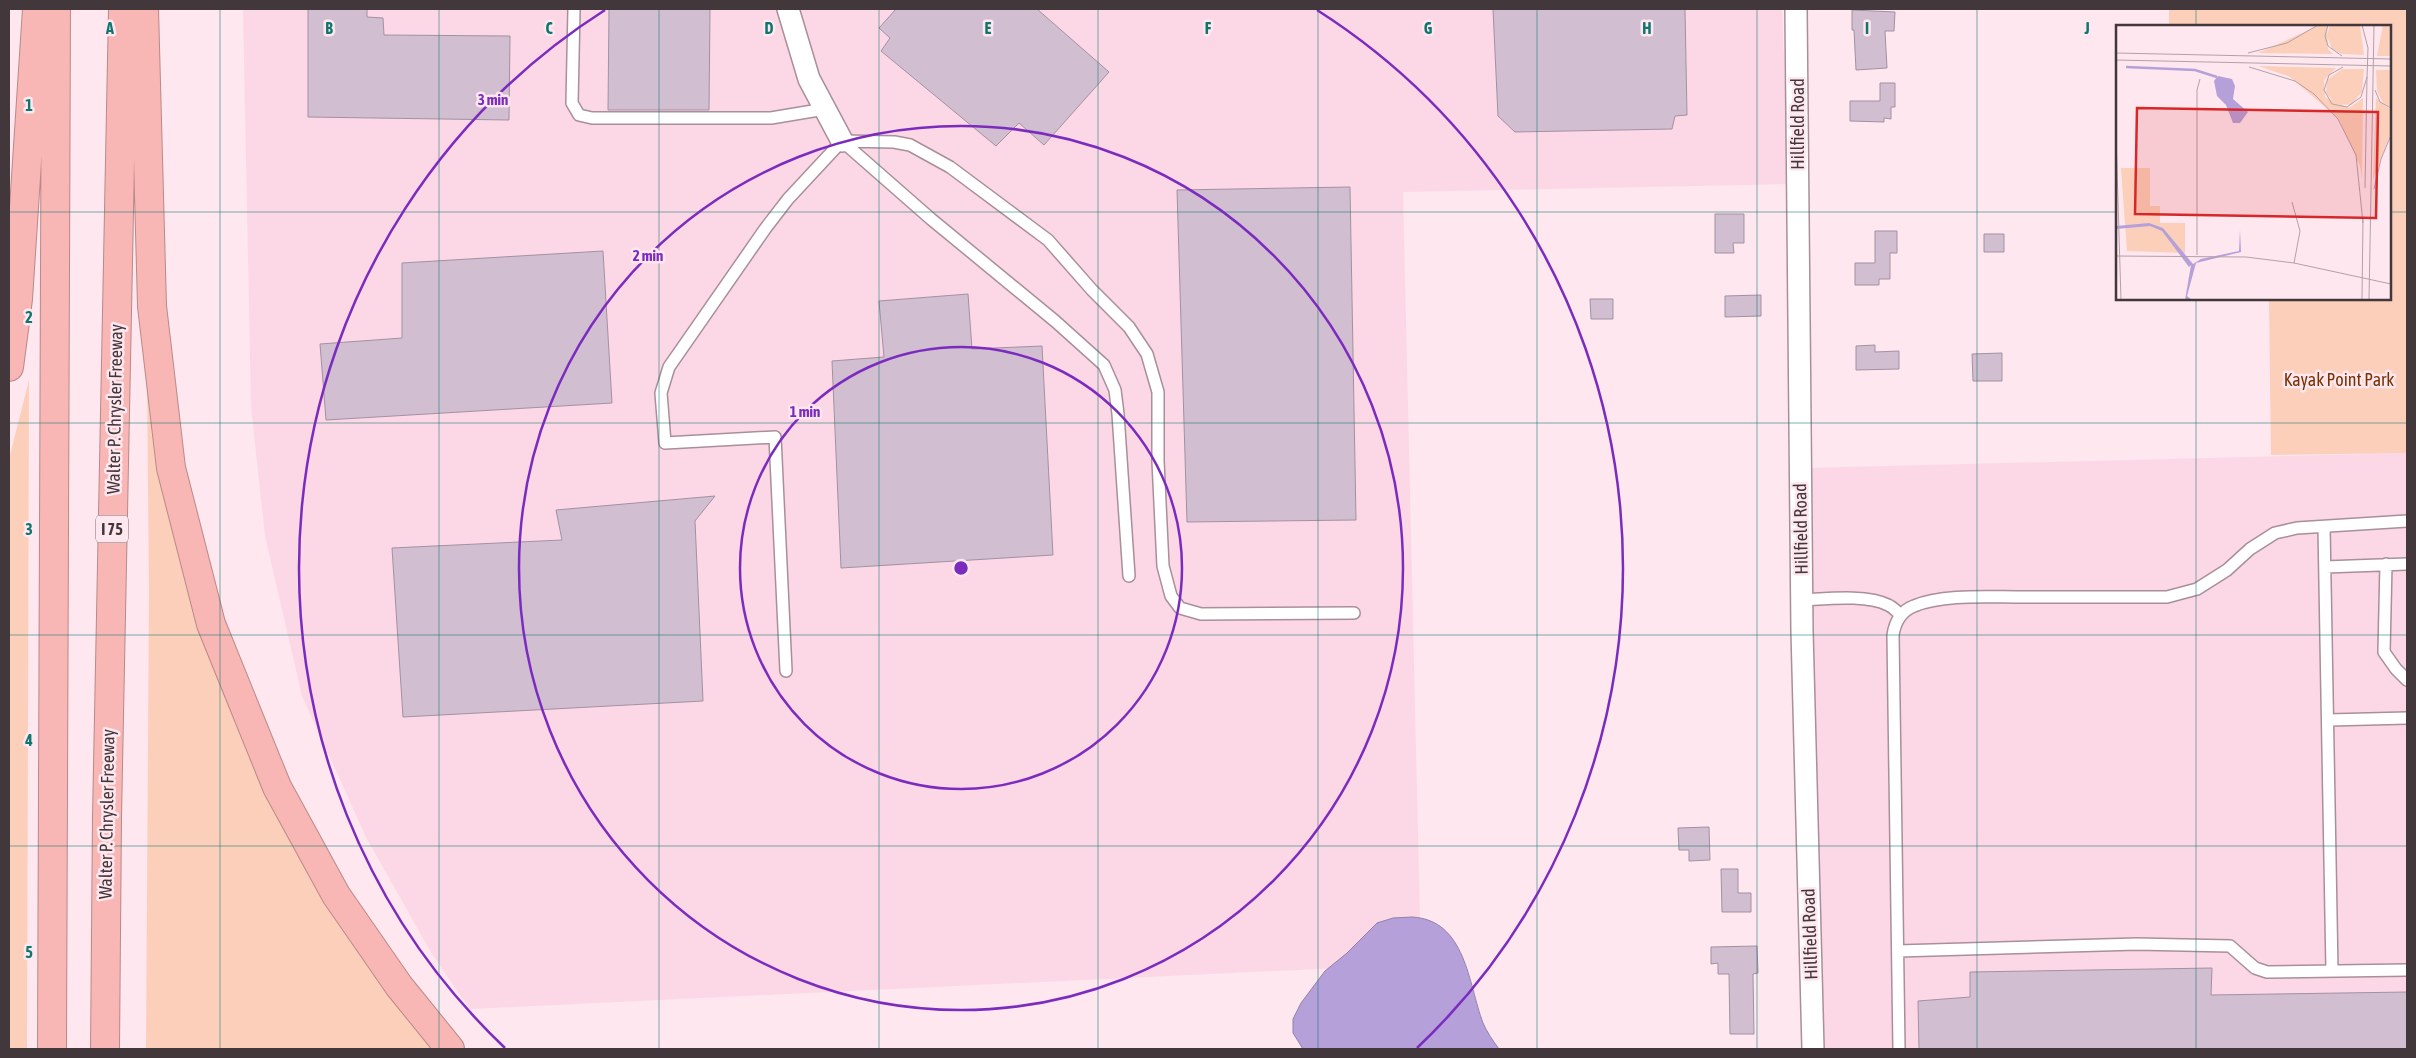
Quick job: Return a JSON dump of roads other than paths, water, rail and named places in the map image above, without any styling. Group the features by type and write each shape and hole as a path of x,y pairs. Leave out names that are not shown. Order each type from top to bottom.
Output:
{"highway":[{"path":"9,367 18,299 37,9"},
{"path":"52,1049 56,9"},
{"name":"Walter P. Chrysler Freeway","path":"105,1049 107,817 122,9"},
{"path":"144,9 152,306 171,468 211,624 277,787 336,895 399,986 450,1049"}],"street":[{"path":"788,9 808,79 842,141"},
{"name":"Hillfield Road","path":"1796,9 1802,600 1813,1049"}],"lane":[{"path":"574,9 572,103 579,115 592,118 771,118 825,109"},
{"path":"842,141 930,219 1055,320 1104,365 1115,390 1117,406 1129,576"},
{"path":"786,670 775,437 666,443 661,393 669,366 765,229 788,199 842,141 894,142 910,145 950,167 1048,240 1092,290 1129,327 1147,354 1158,392 1158,461 1163,566 1171,596 1180,608 1200,614 1354,613"},
{"path":"1899,1049 1893,635 1894,625 1901,615 1911,607 1926,602 1976,598 2168,597 2196,589 2226,570 2250,549 2275,533 2297,528 2324,528 2407,521"},
{"path":"2324,528 2329,720 2332,971"},
{"path":"2386,564 2384,652 2396,669 2407,680"},
{"path":"2325,567 2407,564"},
{"path":"1802,600 1845,599 1876,601 1888,605 1901,615"},
{"path":"2329,720 2407,718"},
{"path":"1898,951 2137,944 2230,946 2255,968 2267,972 2407,970"}],"park label":[{"name":"Kayak Point Park","path":"2339,380"}]}
